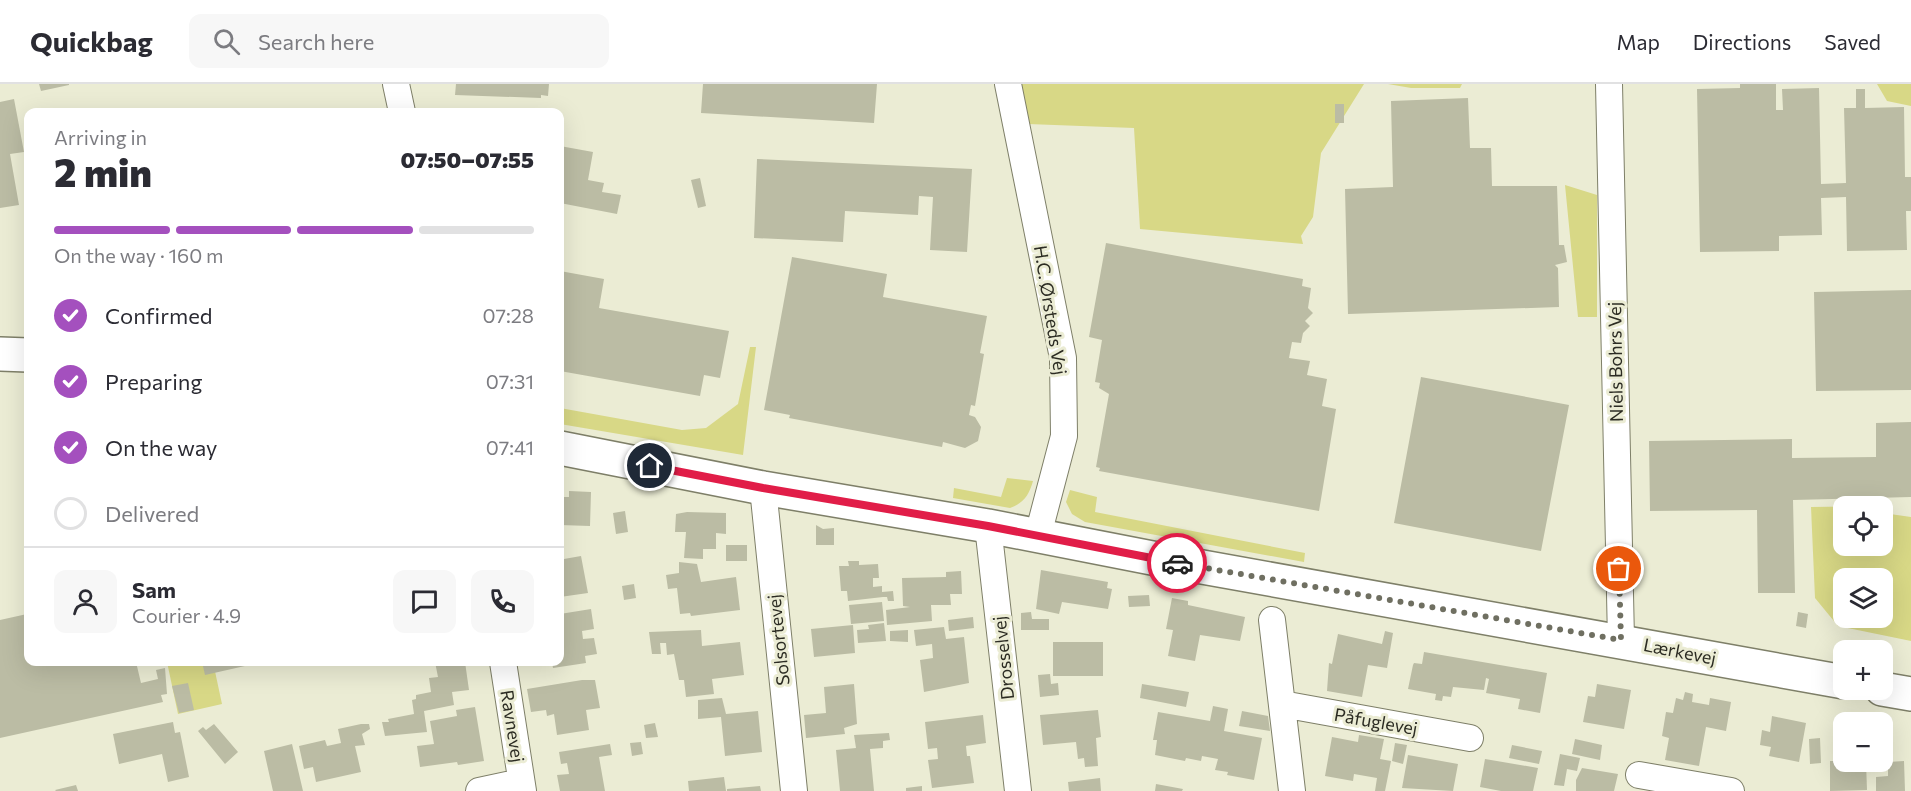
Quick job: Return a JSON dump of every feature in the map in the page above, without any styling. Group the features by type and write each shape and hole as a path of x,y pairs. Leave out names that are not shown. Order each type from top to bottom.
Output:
{"street":[{"path":"396,84 401,108"},
{"name":"H.C. Ørsteds Vej","path":"1008,84 1063,358 1064,436 1038,535"},
{"name":"Niels Bohrs Vej","path":"1609,84 1621,640"},
{"path":"0,354 24,355"},
{"name":"Lærkevej","path":"564,449 763,488 988,526 1152,558 1621,640 1833,680"},
{"name":"Solsortevej","path":"763,488 794,791"},
{"name":"Drosselvej","path":"988,526 1018,791"},
{"path":"1272,620 1292,791"},
{"name":"Ravnevej","path":"504,666 522,786"},
{"path":"1893,691 1911,694"},
{"name":"Påfuglevej","path":"1282,704 1470,738"},
{"path":"1639,776 1731,791"},
{"path":"479,791 522,786"}],"shaded area":[{"path":"1021,84 1364,84 1321,153 1313,217 1301,236 1303,244 1140,229 1134,128 1028,124"},
{"path":"1388,84 1462,84 1460,88 1411,88"},
{"path":"1877,84 1911,84 1911,106 1887,101"},
{"path":"1565,185 1597,195 1597,317 1578,317"},
{"path":"750,347 756,347 743,455 564,425 564,409 682,430 706,428 738,404"},
{"path":"1007,478 1033,481 1025,498 1010,508 953,498 954,488 1001,497"},
{"path":"1070,490 1097,497 1095,512 1305,553 1304,562 1085,522 1072,514 1066,502"},
{"path":"1811,507 1833,507 1833,556 1893,556 1893,514 1911,517 1911,641 1848,628 1893,628 1893,568 1833,568 1833,620 1815,598"},
{"path":"168,666 214,666 222,704 178,714"}],"building":[{"path":"39,84 69,84 69,85 41,91"},
{"path":"456,84 549,84 548,96 541,95 541,98 455,95"},
{"path":"703,84 877,84 874,123 701,113"},
{"path":"1740,84 1776,84 1776,110 1783,110 1782,89 1819,88 1821,184 1846,183 1844,108 1856,108 1856,89 1865,89 1865,108 1904,107 1905,177 1911,177 1911,211 1906,211 1907,250 1847,251 1846,197 1821,198 1822,235 1779,236 1779,251 1700,252 1697,89 1740,88"},
{"path":"1468,98 1470,148 1491,148 1492,186 1557,186 1559,245 1564,245 1567,262 1555,265 1558,268 1559,307 1348,314 1345,189 1393,187 1391,101"},
{"path":"14,99 24,152 10,154 19,205 0,208 0,102"},
{"path":"1335,104 1344,104 1344,123 1335,123"},
{"path":"564,147 593,152 588,180 604,183 602,192 621,195 617,214 564,204"},
{"path":"757,159 972,169 967,252 930,250 933,197 919,196 918,215 845,211 843,242 754,238"},
{"path":"700,178 706,206 698,208 691,180"},
{"path":"1106,243 1303,279 1302,286 1311,288 1308,308 1313,313 1305,321 1310,326 1303,333 1301,343 1292,342 1289,358 1310,361 1307,375 1327,379 1322,406 1336,409 1319,511 1099,471 1100,468 1096,467 1109,394 1099,388 1100,383 1095,382 1102,340 1089,337"},
{"path":"792,257 887,274 883,297 987,316 980,353 984,354 975,406 971,405 969,415 975,417 981,427 978,441 965,448 943,442 942,447 789,418 790,415 764,410"},
{"path":"564,272 604,279 599,308 729,331 720,378 704,375 700,396 564,372"},
{"path":"1911,290 1911,390 1816,391 1814,292"},
{"path":"1421,377 1569,405 1541,551 1394,523"},
{"path":"1911,422 1911,497 1833,496 1833,499 1793,500 1795,593 1758,593 1757,510 1650,511 1649,441 1792,439 1792,458 1876,457 1876,423"},
{"path":"569,491 591,492 590,526 564,525 564,497 569,497"},
{"path":"625,511 628,532 616,534 613,513"},
{"path":"726,513 726,534 716,533 716,549 703,549 703,559 684,558 686,532 675,532 676,514"},
{"path":"816,525 823,529 834,528 834,545 816,545"},
{"path":"726,545 747,545 747,561 726,561"},
{"path":"581,556 588,593 564,596 564,559"},
{"path":"848,561 859,561 859,565 878,564 879,578 873,578 873,587 882,586 882,592 893,591 894,601 888,601 887,597 883,597 848,601 847,591 841,591 839,566 849,566"},
{"path":"679,562 697,564 701,582 736,577 740,610 691,616 690,613 680,614 677,588 668,589 666,575 679,573"},
{"path":"1041,570 1108,582 1107,588 1112,589 1108,609 1062,602 1059,614 1036,609"},
{"path":"961,571 962,594 950,594 951,605 931,605 932,621 887,625 886,610 910,607 903,606 902,578 946,577 946,572"},
{"path":"634,584 636,598 624,600 622,586"},
{"path":"1149,595 1150,606 1129,607 1128,596"},
{"path":"1172,598 1188,601 1188,605 1245,617 1240,641 1200,635 1195,661 1168,656 1173,630 1166,629"},
{"path":"882,602 884,621 851,624 849,605"},
{"path":"591,609 594,629 582,631 583,639 594,638 597,654 585,656 586,663 553,668 553,666 564,666 564,613"},
{"path":"1031,612 1032,619 1049,619 1049,630 1021,630 1021,613"},
{"path":"1798,612 1808,614 1806,628 1796,626"},
{"path":"24,615 24,666 137,666 141,683 158,679 156,670 165,668 167,694 161,695 163,702 0,738 0,620"},
{"path":"973,617 974,628 949,631 948,620"},
{"path":"884,623 886,641 858,643 857,630 869,629 868,625"},
{"path":"853,625 855,653 814,657 811,629"},
{"path":"944,627 946,639 964,637 969,683 924,692 920,660 933,658 932,644 916,646 914,630"},
{"path":"701,630 702,646 740,642 744,675 712,679 714,694 686,697 684,680 679,680 674,654 667,655 666,643 660,643 661,654 652,654 649,632"},
{"path":"908,630 908,642 890,641 890,631"},
{"path":"1385,631 1393,633 1387,668 1368,665 1362,697 1327,691 1329,663 1332,664 1338,634 1382,644"},
{"path":"1053,642 1103,642 1103,676 1053,676"},
{"path":"1424,652 1547,673 1540,713 1518,709 1520,699 1486,693 1489,679 1486,678 1484,690 1453,687 1451,697 1443,696 1442,701 1435,700 1436,694 1408,689 1413,665 1414,663 1422,664"},
{"path":"203,666 245,666 205,675"},
{"path":"436,666 466,666 469,690 452,692 454,705 424,711 427,732 385,736 382,722 414,714 412,700 416,699 416,695 431,692 429,678 438,677"},
{"path":"1050,674 1051,684 1058,683 1059,695 1040,697 1038,675"},
{"path":"595,680 600,708 586,710 589,730 557,735 554,714 547,716 546,710 531,712 527,689"},
{"path":"188,683 194,710 179,713 172,686"},
{"path":"854,684 857,724 844,728 845,734 806,738 804,715 826,713 824,687"},
{"path":"1142,684 1189,692 1186,707 1140,698"},
{"path":"1597,684 1631,690 1624,729 1583,722 1588,696 1595,697"},
{"path":"1685,692 1693,694 1692,702 1709,705 1710,698 1731,702 1726,731 1706,727 1699,766 1665,760 1669,738 1662,736 1666,712 1673,713 1676,698 1683,700"},
{"path":"722,698 726,714 758,711 762,752 725,756 721,717 698,719 698,700"},
{"path":"1213,706 1228,709 1224,731 1262,738 1254,780 1227,775 1228,772 1215,770 1218,759 1202,756 1201,761 1186,758 1185,761 1155,755 1157,740 1153,740 1158,712 1210,721"},
{"path":"475,707 484,761 420,767 417,746 434,744 430,721 457,716 456,710"},
{"path":"1098,710 1101,737 1096,738 1098,766 1085,767 1084,758 1078,759 1076,742 1043,745 1040,715"},
{"path":"1242,711 1268,716 1270,731 1239,726"},
{"path":"983,715 986,743 966,746 974,783 932,788 928,760 938,759 937,748 928,749 925,722"},
{"path":"1772,716 1806,723 1799,762 1769,756 1771,747 1760,745 1762,730 1770,732"},
{"path":"173,722 175,733 180,732 189,777 168,782 162,754 119,764 113,734"},
{"path":"655,723 658,737 646,738 644,725"},
{"path":"214,724 238,752 225,764 198,731 203,727 206,730"},
{"path":"369,724 370,729 362,734 365,745 355,746 361,772 316,782 313,767 304,769 299,746 325,740 327,746 341,743 338,729"},
{"path":"889,733 890,740 883,741 883,748 870,749 874,791 840,791 836,750 856,748 854,735"},
{"path":"1359,735 1384,739 1380,759 1391,761 1385,791 1375,791 1377,778 1354,774 1353,781 1325,776 1332,737 1358,742"},
{"path":"1820,738 1821,763 1810,764 1809,739"},
{"path":"1575,739 1602,745 1600,760 1572,754"},
{"path":"641,742 643,754 632,756 630,743"},
{"path":"1395,743 1407,745 1403,764 1392,761"},
{"path":"292,744 303,791 273,791 264,751"},
{"path":"610,744 612,755 599,757 605,791 560,791 557,775 569,774 567,763 561,764 559,752"},
{"path":"1512,745 1542,751 1539,764 1509,758"},
{"path":"1560,754 1580,758 1577,771 1567,769 1564,786 1554,785"},
{"path":"1408,755 1458,764 1453,791 1402,788"},
{"path":"1485,759 1538,768 1533,791 1501,791 1480,787"},
{"path":"1830,761 1833,761 1833,772 1866,772 1867,790 1830,791"},
{"path":"1904,761 1905,791 1876,791 1876,777 1888,776 1888,772 1893,772 1893,762"},
{"path":"1582,768 1618,774 1614,791 1576,791 1576,780"},
{"path":"724,777 726,791 689,791 688,781"},
{"path":"1100,778 1101,791 1069,791 1068,782"},
{"path":"1156,784 1183,789 1182,791 1155,791"},
{"path":"76,785 78,791 55,790"},
{"path":"760,786 761,791 727,791 727,789"},
{"path":"922,786 922,791 906,791 906,788"}],"way so far":[{"path":"1177,563 1621,640 1619,569"}],"route":[{"path":"650,466 763,488 1038,535 1177,563"}]}
